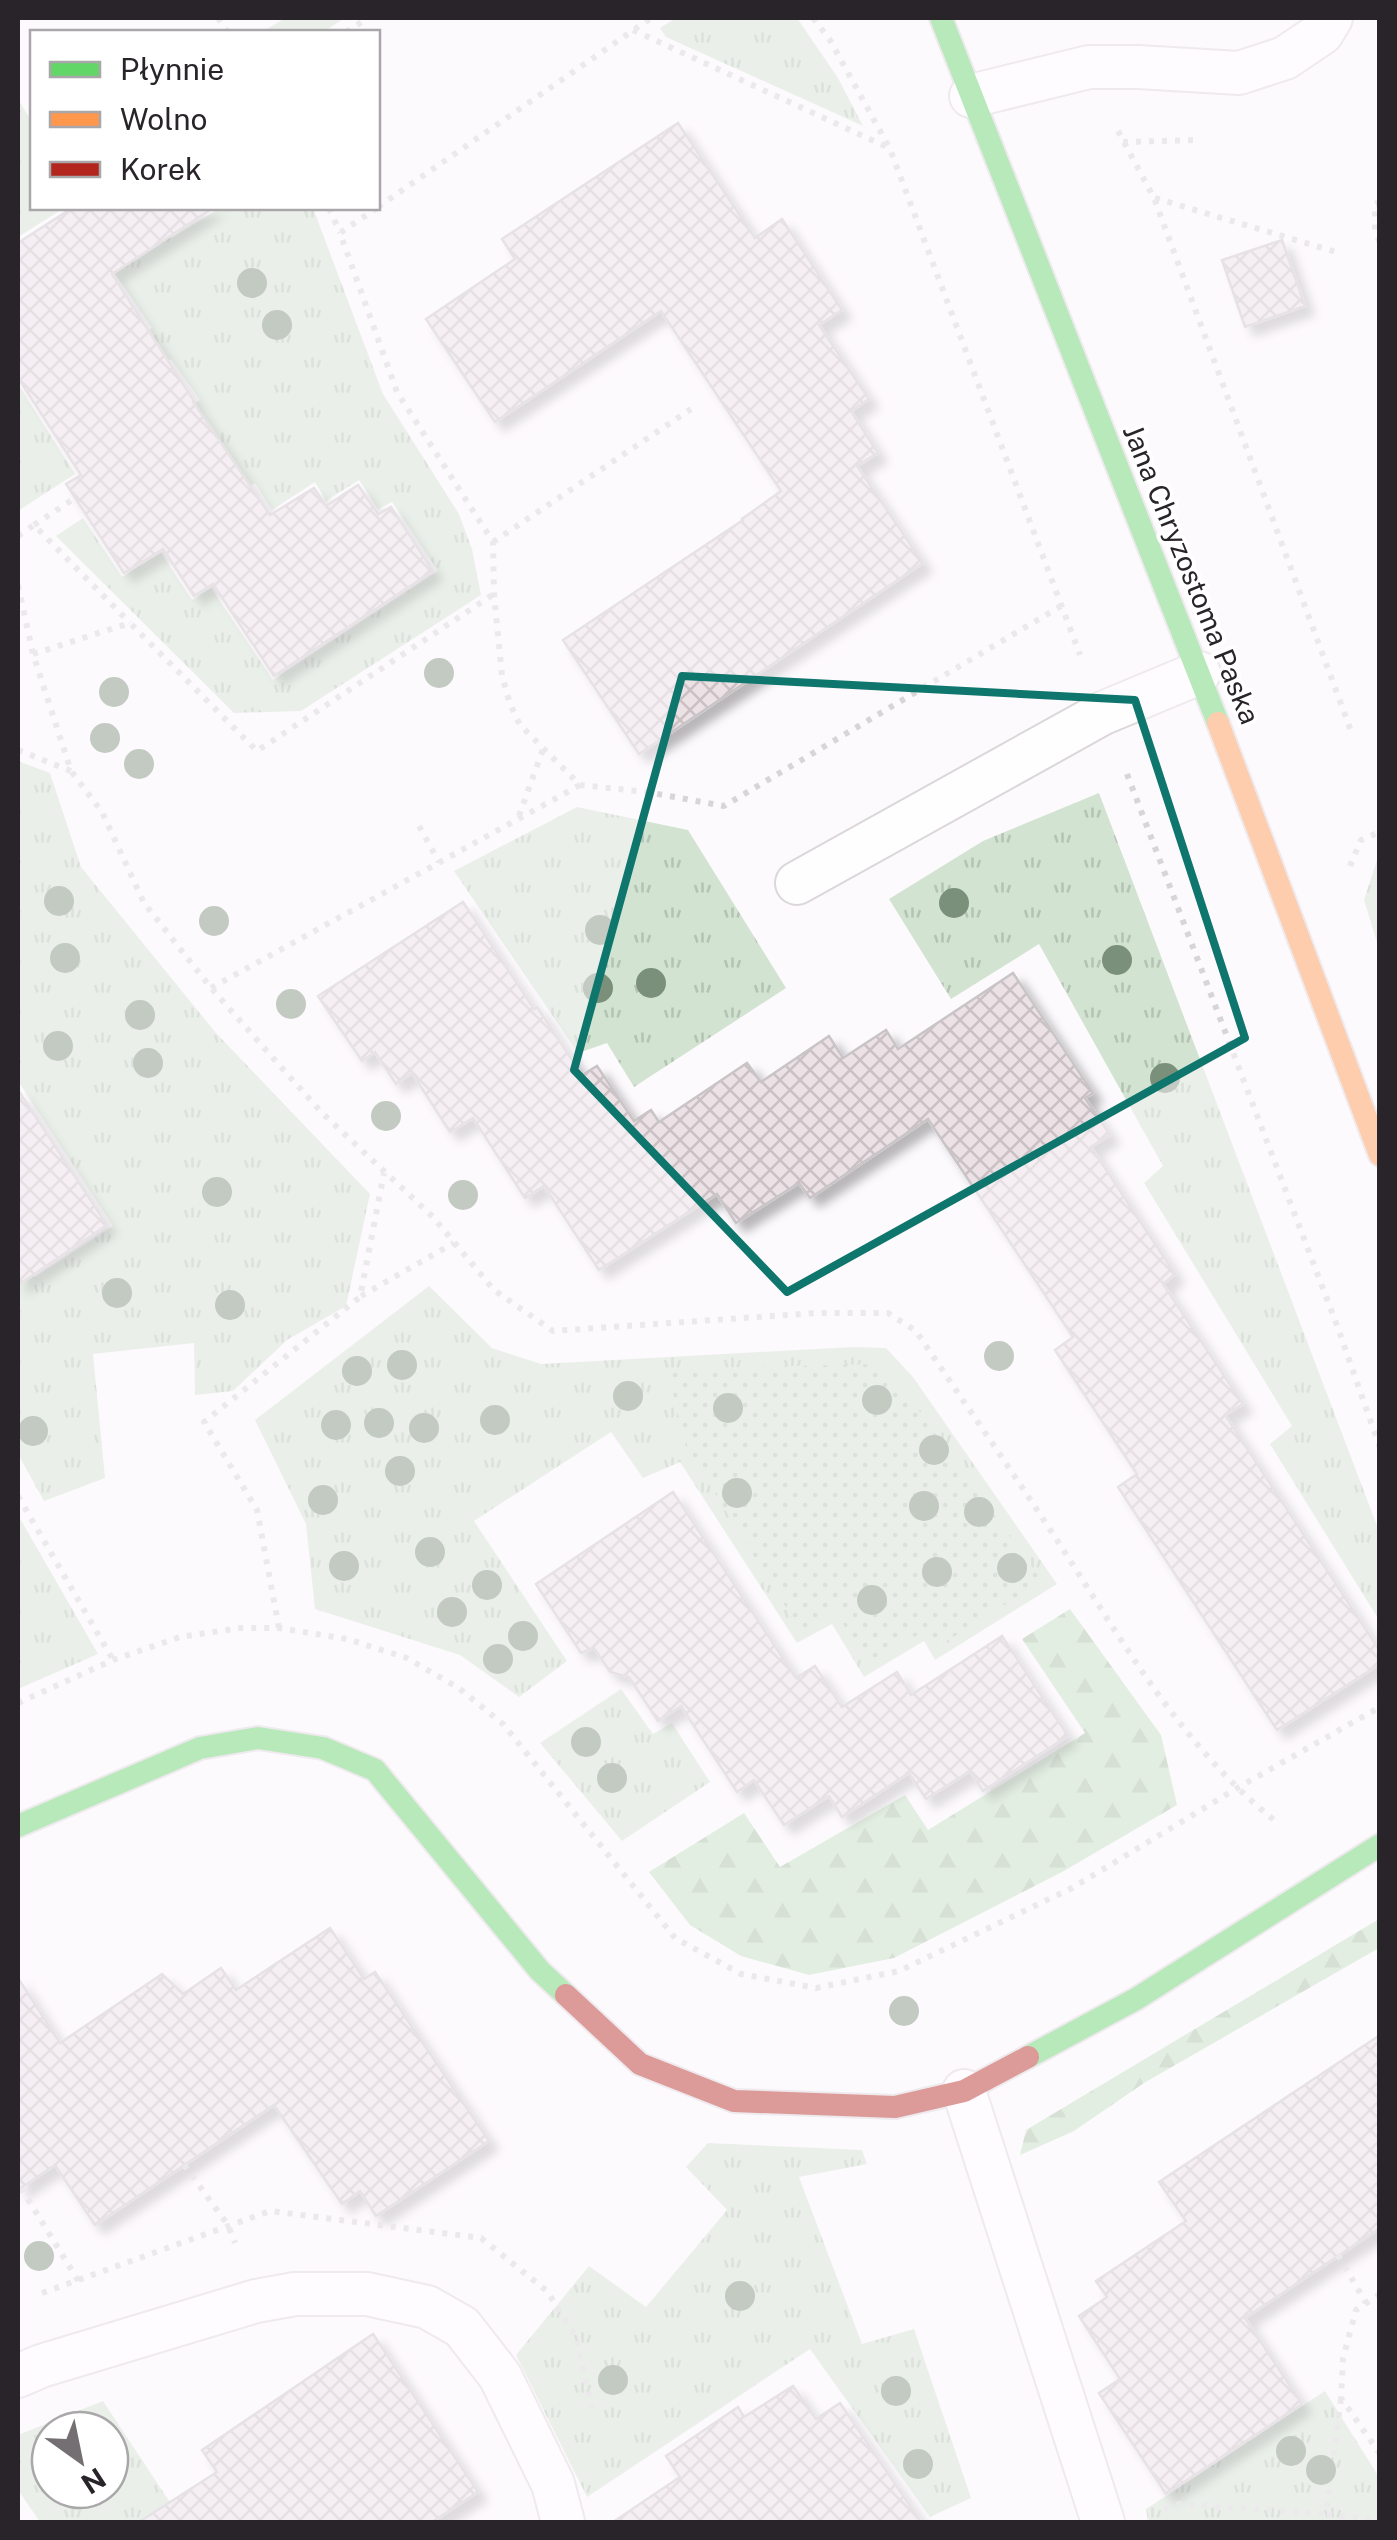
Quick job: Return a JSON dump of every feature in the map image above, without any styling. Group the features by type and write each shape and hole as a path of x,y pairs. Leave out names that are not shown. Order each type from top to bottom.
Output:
{"street":[{"name":"Jana Chryzostoma Paska","path":"941,18 1200,673 1380,1155"},
{"path":"18,1826 200,1748 258,1738 324,1748 375,1770 540,1971 640,2064 734,2100 895,2107 964,2091 1136,1999 1380,1845"}],"lane":[{"path":"971,96 1088,67 1239,73 1285,58 1322,32 1332,18"},
{"path":"797,883 1103,713 1200,673"},
{"path":"964,2091 1104,2522"},
{"path":"18,2376 256,2300 295,2294 367,2294 426,2307 462,2327 500,2376 553,2484 563,2522"}],"path":[{"path":"380,205 651,18"},
{"path":"813,18 830,40 890,149 1083,661"},
{"path":"632,30 890,149"},
{"path":"1088,67 1154,198 1351,731"},
{"path":"1154,198 1336,252"},
{"path":"1380,202 1375,204 1374,230 1380,243"},
{"path":"330,210 397,392 493,542 502,676 510,704 520,725 580,784"},
{"path":"340,233 373,210"},
{"path":"493,542 691,408"},
{"path":"18,536 75,498"},
{"path":"34,524 257,751 494,594"},
{"path":"18,585 33,654 71,771 102,812 144,904 321,1112 433,1217 494,1290 553,1331 816,1313 888,1312 916,1331 1180,1726 1254,1804 1339,1870"},
{"path":"212,988 580,784 724,806 1061,606"},
{"path":"33,654 130,623"},
{"path":"519,818 543,749"},
{"path":"18,750 71,771"},
{"path":"1125,768 1380,1448"},
{"path":"420,826 438,862"},
{"path":"360,1297 384,1172"},
{"path":"279,1628 257,1510 204,1422 360,1297 454,1242"},
{"path":"18,1496 112,1660"},
{"path":"18,1703 112,1660 180,1638 240,1628 279,1628 347,1638 408,1658 460,1689 503,1724 676,1938 742,1974 816,1988 899,1971 1072,1888 1380,1707"},
{"path":"184,2165 228,2225 256,2300"},
{"path":"20,2188 116,2343"},
{"path":"1338,2255 1366,2303"},
{"path":"1325,2518 1342,2398 1343,2358 1356,2310 1380,2294"},
{"path":"1342,2398 1380,2454"},
{"path":"1150,2514 1180,2504 1380,2522"}],"highlighted area":[{"path":"682,676 1135,700 1245,1038 787,1292 574,1070"}],"green space":[{"path":"285,18 345,18 326,30 265,30"},
{"path":"676,18 797,18 838,78 863,126 666,37 660,28"},
{"path":"18,99 30,119 30,210 61,210 18,237"},
{"path":"217,210 314,210 383,394 459,514 472,549 481,595 301,711 234,713 56,536 83,518 122,577 161,553 192,600 211,588 273,680 438,571 392,502 378,509 359,480 326,501 315,482 272,510 255,483 235,496 180,414 200,400 171,359 153,372 133,341 152,328 108,263 164,226 172,238"},
{"path":"18,384 75,474 18,511"},
{"path":"18,761 50,773 81,867 216,1033 370,1194 346,1306 287,1340 233,1391 195,1395 194,1343 93,1354 105,1478 44,1501 18,1454 18,1272 28,1265 35,1277 113,1226 18,1081"},
{"path":"1099,793 1379,1531 1379,1620 1270,1444 1292,1426 1144,1183 1163,1166 1039,944 951,999 889,899 983,841"},
{"path":"577,807 688,830 786,988 634,1087 607,1043 578,1053 454,871"},
{"path":"1379,859 1379,949 1364,900"},
{"path":"429,1286 492,1348 541,1364 886,1348 913,1377 1057,1584 935,1660 924,1641 864,1677 832,1624 797,1643 680,1462 643,1478 611,1432 474,1521 567,1661 519,1697 460,1655 315,1609 306,1524 255,1420"},
{"path":"878,1364 899,1383 1042,1581 939,1646 928,1629 867,1664 836,1612 800,1630 686,1447 667,1369"},
{"path":"18,1515 98,1654 18,1689"},
{"path":"1070,1609 1161,1735 1177,1805 1062,1872 894,1958 809,1975 741,1956 690,1925 649,1872 744,1813 780,1867 905,1795 928,1830 1085,1733 1022,1639"},
{"path":"621,1689 653,1734 672,1723 710,1782 622,1841 540,1743"},
{"path":"1379,1919 1379,1948 1144,2083 1074,2131 1020,2155 1026,2130"},
{"path":"708,2143 862,2150 867,2164 799,2177 862,2344 914,2329 971,2498 930,2517 810,2349 587,2497 516,2355 589,2266 646,2307 727,2210 686,2167"},
{"path":"1325,2391 1379,2477 1379,2522 1148,2522 1146,2509"},
{"path":"103,2401 109,2410 80,2410"},
{"path":"30,2430 30,2507 18,2490 18,2435"},
{"path":"130,2442 183,2522 40,2522 32,2510 130,2510"}],"building":[{"path":"678,123 755,238 782,219 842,310 819,325 869,399 851,411 878,453 857,466 923,563 639,754 563,640 781,491 661,311 495,422 426,319 515,259 502,239"},
{"path":"69,210 210,210 112,274 270,515 314,488 326,506 358,485 378,514 391,507 433,571 274,676 213,584 194,596 163,549 124,573 66,484 81,475 18,378 18,243"},
{"path":"1282,240 1305,306 1245,327 1222,260"},
{"path":"463,902 582,1075 597,1066 634,1121 651,1110 659,1122 747,1063 761,1082 829,1036 843,1058 886,1030 898,1049 1013,973 1093,1093 1085,1098 1110,1135 1091,1147 1175,1274 1163,1284 1243,1404 1225,1415 1380,1651 1380,1664 1277,1730 1118,1487 1137,1474 1055,1350 1073,1337 928,1119 810,1198 799,1183 736,1223 717,1194 599,1270 544,1186 525,1198 473,1118 450,1132 412,1073 396,1084 375,1052 362,1061 318,996"},
{"path":"18,1090 107,1225 18,1285"},
{"path":"673,1492 796,1678 815,1666 842,1707 897,1672 911,1695 1002,1636 1068,1736 983,1791 970,1771 926,1799 909,1773 842,1817 829,1796 784,1825 754,1780 737,1792 681,1706 658,1721 629,1677 610,1672 594,1648 581,1653 536,1584"},
{"path":"330,1928 364,1979 375,1972 489,2141 376,2216 360,2191 342,2204 274,2105 95,2225 55,2165 18,2190 18,1978 60,2043 162,1974 183,1994 221,1968 236,1990"},
{"path":"1380,2035 1380,2228 1245,2318 1302,2404 1166,2494 1099,2393 1120,2379 1079,2316 1107,2297 1096,2281 1186,2221 1159,2182"},
{"path":"373,2334 478,2492 432,2522 139,2522 217,2472 202,2450"},
{"path":"793,2386 816,2419 840,2403 921,2522 613,2522 680,2477 666,2456 738,2407 744,2417"}],"traffic: fast":[{"path":"941,18 1218,723"},
{"path":"18,1826 200,1748 258,1738 323,1748 375,1770 540,1971 566,1995"},
{"path":"1028,2057 1136,1999 1380,1845"}],"traffic: slow":[{"path":"1218,723 1380,1155"}],"traffic: jam":[{"path":"566,1995 640,2064 734,2101 895,2107 964,2091 1028,2057"}]}
